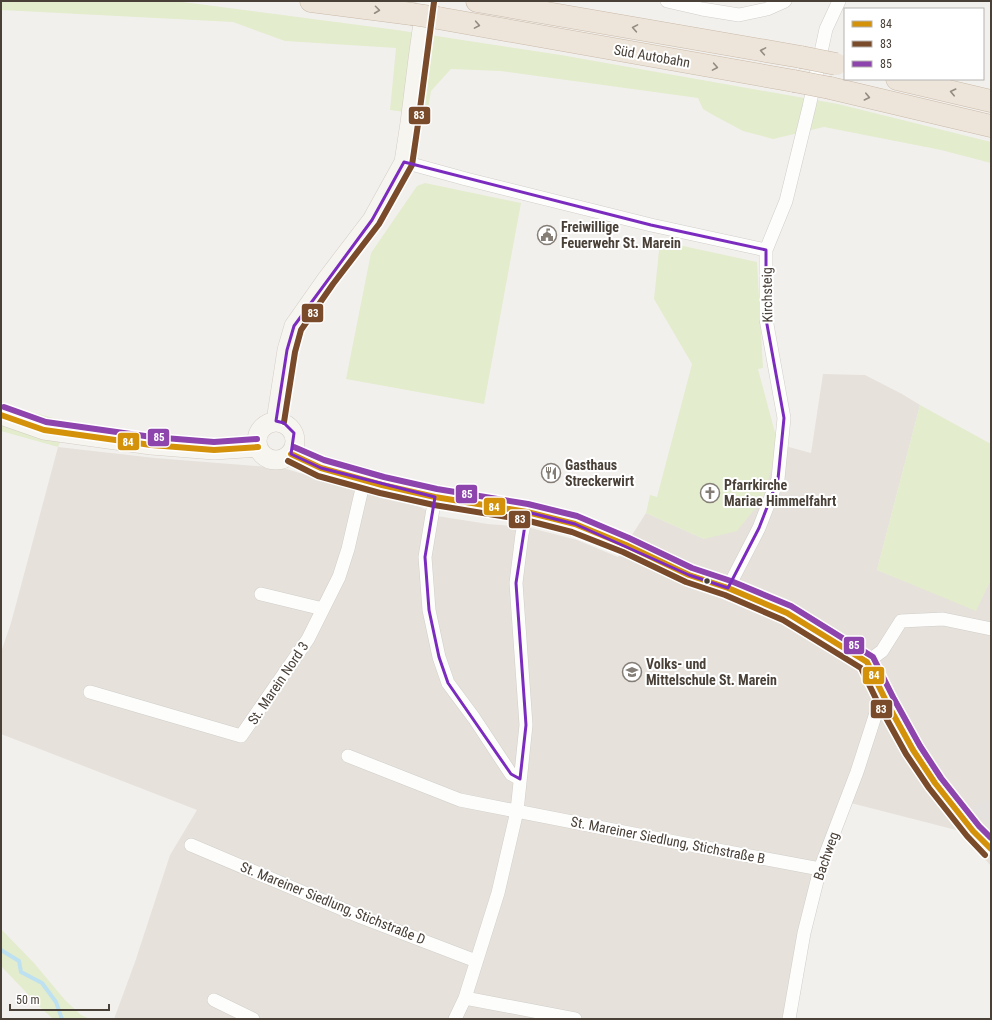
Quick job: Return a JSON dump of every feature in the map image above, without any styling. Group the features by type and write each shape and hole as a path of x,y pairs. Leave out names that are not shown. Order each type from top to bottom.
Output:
{"highway":[{"name":"Süd Autobahn","path":"311,1 425,11 794,80 991,126"},
{"name":"Süd Autobahn","path":"477,1 840,65"},
{"path":"901,80 991,101"}],"main road":[{"path":"276,422 287,350 294,326 327,279 372,220 404,162 425,11"},
{"path":"1,415 44,430 151,445 214,450 258,447"},
{"path":"276,422 284,423 290,427 296,440 291,454 284,459 275,461 264,457 261,453 258,447 257,437 263,427 269,423 276,422"}],"street":[{"path":"667,1 702,10 739,15 767,9 785,1"},
{"name":"Kirchsteig","path":"728,588 759,528 778,479 784,418 766,319 766,250 786,201 826,29 839,1"},
{"path":"404,162 651,225 766,250"},
{"path":"291,454 321,468 364,480 435,497 527,512 575,524 626,545 689,574 728,588 788,613 867,662 887,703 913,750 935,783 974,831 991,849"},
{"name":"St. Marein Nord 3","path":"90,692 241,736 308,639 340,577 364,480"},
{"path":"435,497 425,558 429,610 438,657 448,682 511,774 520,779"},
{"path":"455,1019 465,998 498,893 516,811 526,725 516,583 522,534 527,512"},
{"path":"260,594 323,609"},
{"path":"867,662 882,651 901,621 943,619 991,629"},
{"name":"Bachweg","path":"789,1019 804,933 820,869 857,772 877,710 887,703"},
{"name":"St. Mareiner Siedlung, Stichstraße B","path":"348,756 460,800 820,869"},
{"path":"191,845 361,917 476,961"},
{"path":"465,998 575,1019"},
{"path":"214,1000 253,1019"}],"highlighted area":[{"path":"404,162 651,225 766,250 766,319 784,418 778,479 759,528 728,588 689,575 575,524 527,512 516,583 526,725 520,779 511,774 448,683 439,657 429,610 425,557 435,497 321,468 291,454 294,433 284,423 276,421 287,350 294,326 372,220"}],"shaded area":[{"path":"823,374 865,375 920,405 877,570 976,610 991,579 991,866 960,831 839,800 813,873 785,1019 114,1019 135,962 170,855 197,810 1,734 1,652 11,623 58,447 155,458 283,468 420,507 437,516 488,524 527,527 577,540 618,557 646,513 704,539 778,444 811,453"},
{"path":"985,800 991,802 990,827 972,808"}],"green space":[{"path":"1,1 175,1 397,30 561,55 838,104 991,142 991,163 941,150 824,127 773,139 743,131 713,115 703,109 698,98 500,71 451,69 431,91 427,115 390,110 396,48 285,41 233,22 1,10"},
{"path":"425,183 521,203 484,404 346,379 371,253 417,186"},
{"path":"660,241 757,262 763,368 758,369 778,444 763,499 737,531 704,539 646,513 650,495 657,497 692,364 654,299"},
{"path":"1,404 68,422 58,447 1,431"},
{"path":"920,405 991,444 991,579 976,611 877,570"},
{"path":"1,929 34,963 65,1000 81,1015 90,1019 53,1019 40,1007 1,966"}],"waterway":[{"path":"1,950 19,961 21,972 42,983 56,1002 62,1019"}],"transit line":[{"name":"83","path":"284,422 295,352 301,330 333,284 379,224 412,165 434,2"},
{"name":"85","path":"4,407 46,422 152,437 214,442 257,439"},
{"name":"84","path":"1,415 44,430 151,445 214,450 258,447"},
{"name":"85","path":"294,447 324,460 384,477 437,489 528,504 577,516 629,538 692,568 731,581 791,606 873,657 920,746 941,778 979,826 991,838"},
{"name":"84","path":"291,454 321,468 382,485 435,497 527,512 575,524 626,545 689,575 728,588 787,613 867,662 887,703 913,750 935,783 973,831 991,849"},
{"name":"83","path":"288,461 318,476 380,493 434,505 525,520 572,532 623,552 686,582 725,595 783,620 861,668 880,707 906,754 929,788 967,836 985,855"}],"place":[{"name":"Freiwillige Feuerwehr St. Marein","path":"547,235"},
{"name":"Gasthaus Streckerwirt","path":"551,473"},
{"name":"Pfarrkirche Mariae Himmelfahrt","path":"710,493"},
{"name":"Volks- und Mittelschule St. Marein","path":"632,672"}]}
